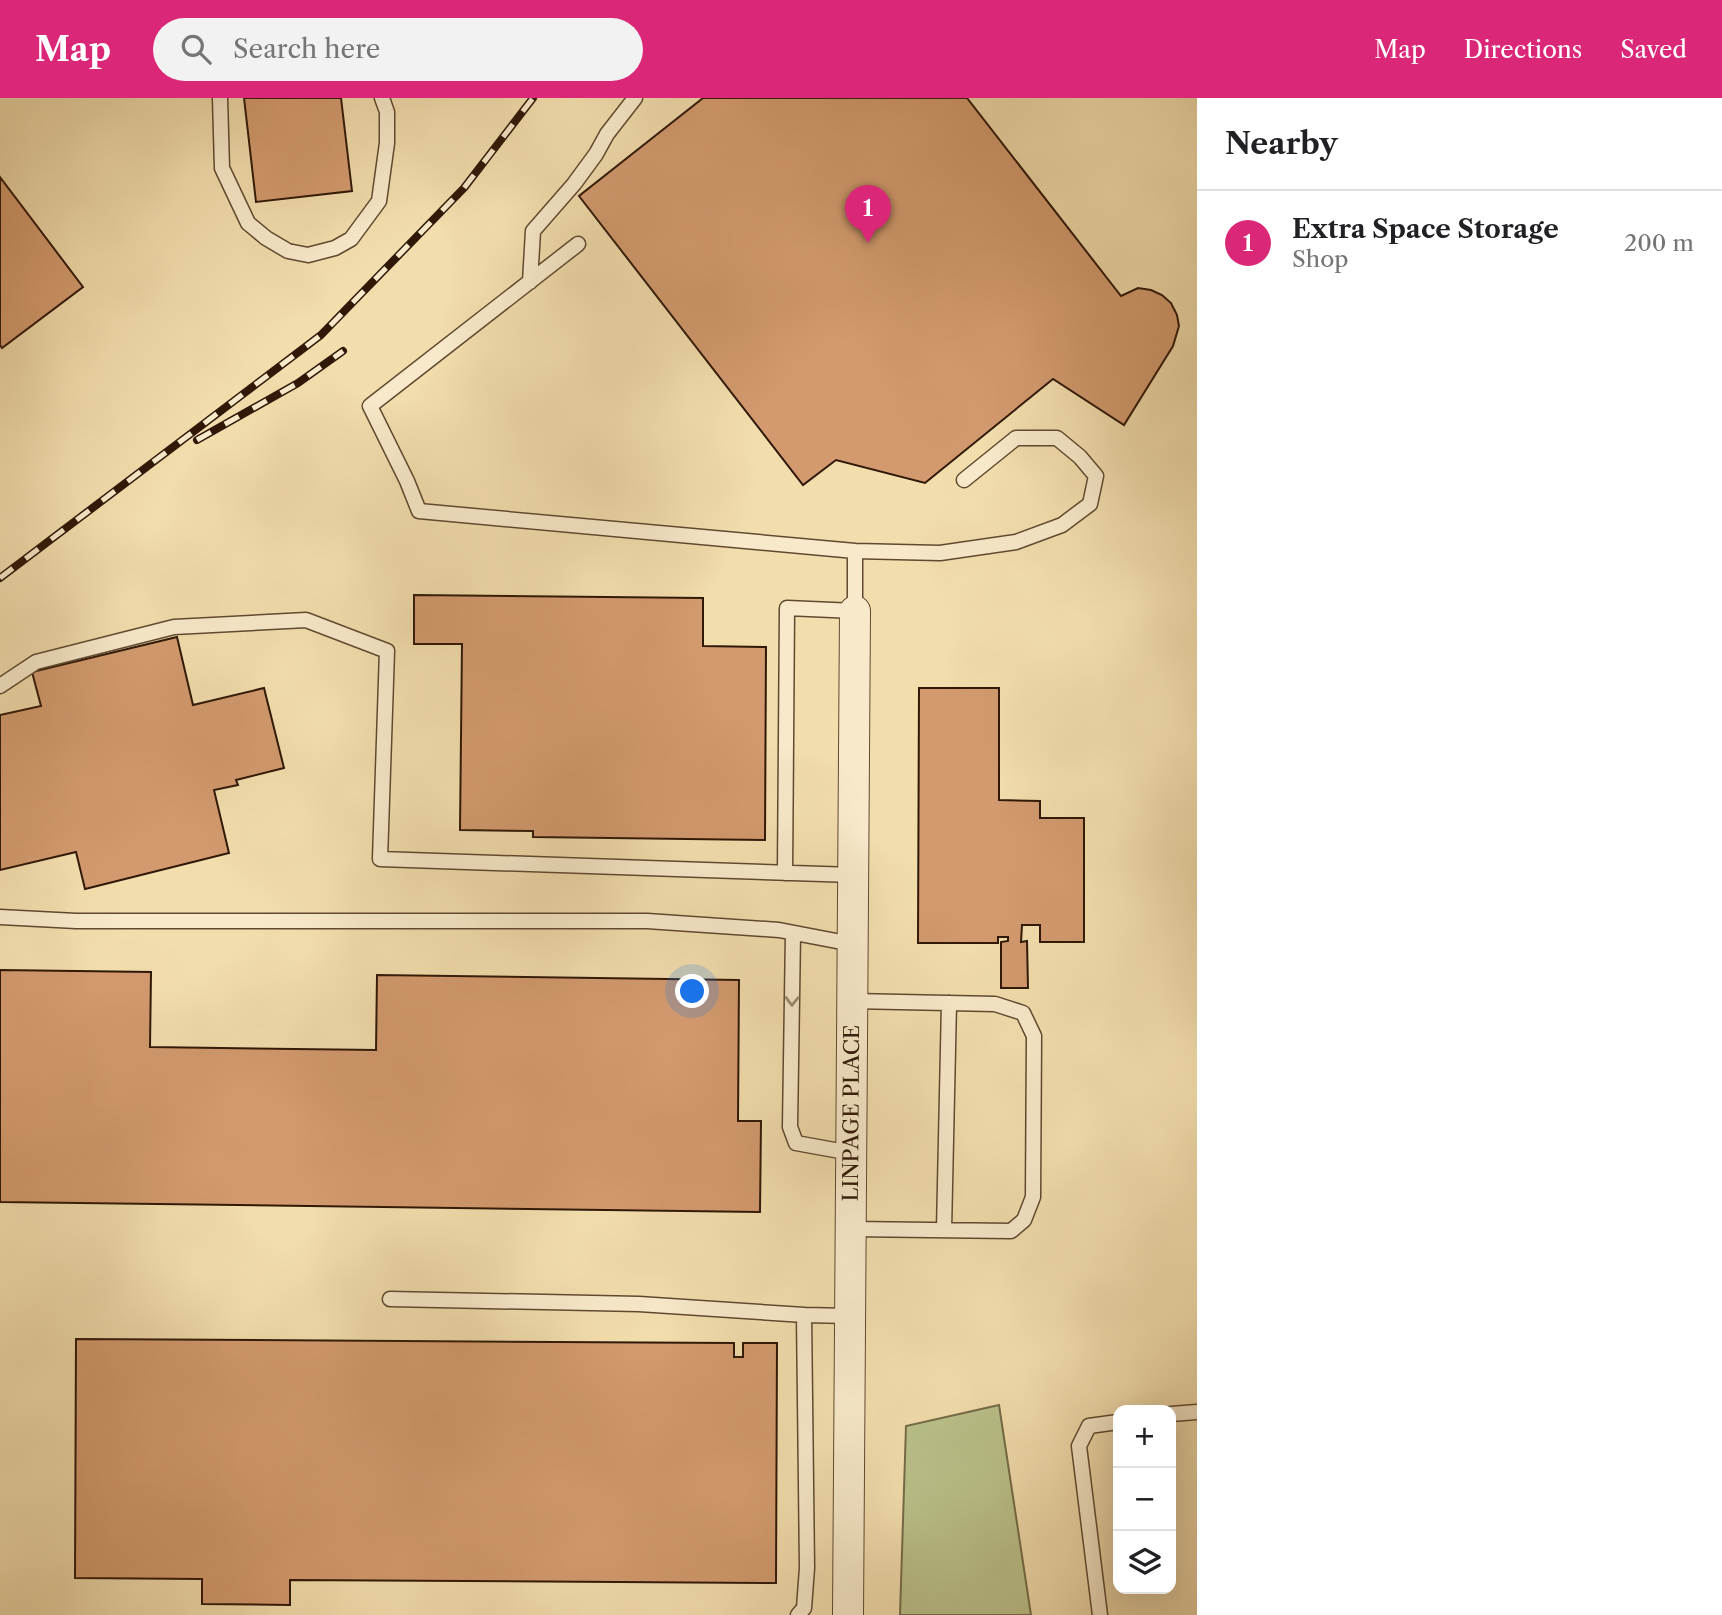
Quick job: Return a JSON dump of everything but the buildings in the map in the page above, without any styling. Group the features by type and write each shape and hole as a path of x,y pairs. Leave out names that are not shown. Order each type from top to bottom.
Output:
{"street":[{"name":"LINPAGE PLACE","path":"848,1615 855,611"}],"lane":[{"path":"220,98 222,168 248,223 288,251 308,256 335,248 351,239 379,201 387,143 387,112 382,98"},
{"path":"530,282 533,231 574,184 635,98"},
{"path":"578,244 370,406 419,511 855,551 940,553 1016,542 1062,525 1090,505 1096,477 1080,457 1057,438 1016,438 964,481"},
{"path":"785,873 787,608 855,611 855,551"},
{"path":"0,686 36,662 174,627 306,620 387,651 380,859 853,875"},
{"path":"0,917 76,921 647,921 793,933 852,944"},
{"path":"793,933 790,1127 796,1143 851,1153"},
{"path":"851,1229 1011,1231 1024,1220 1033,1197 1034,1036 1023,1013 995,1004 852,1001"},
{"path":"944,1230 948,1003"},
{"path":"390,1299 639,1304 850,1316"},
{"path":"798,1615 804,1608 807,1567 804,1315"},
{"path":"1176,1414 1197,1412"},
{"path":"1100,1615 1079,1446 1089,1426 1113,1423"}],"green space":[{"path":"999,1405 1031,1615 900,1615 906,1426"}],"railway":[{"path":"0,578 321,335 464,188 533,98"},
{"path":"197,440 298,383 343,351"}],"place":[{"name":"Extra Space Storage","path":"868,243"}]}
